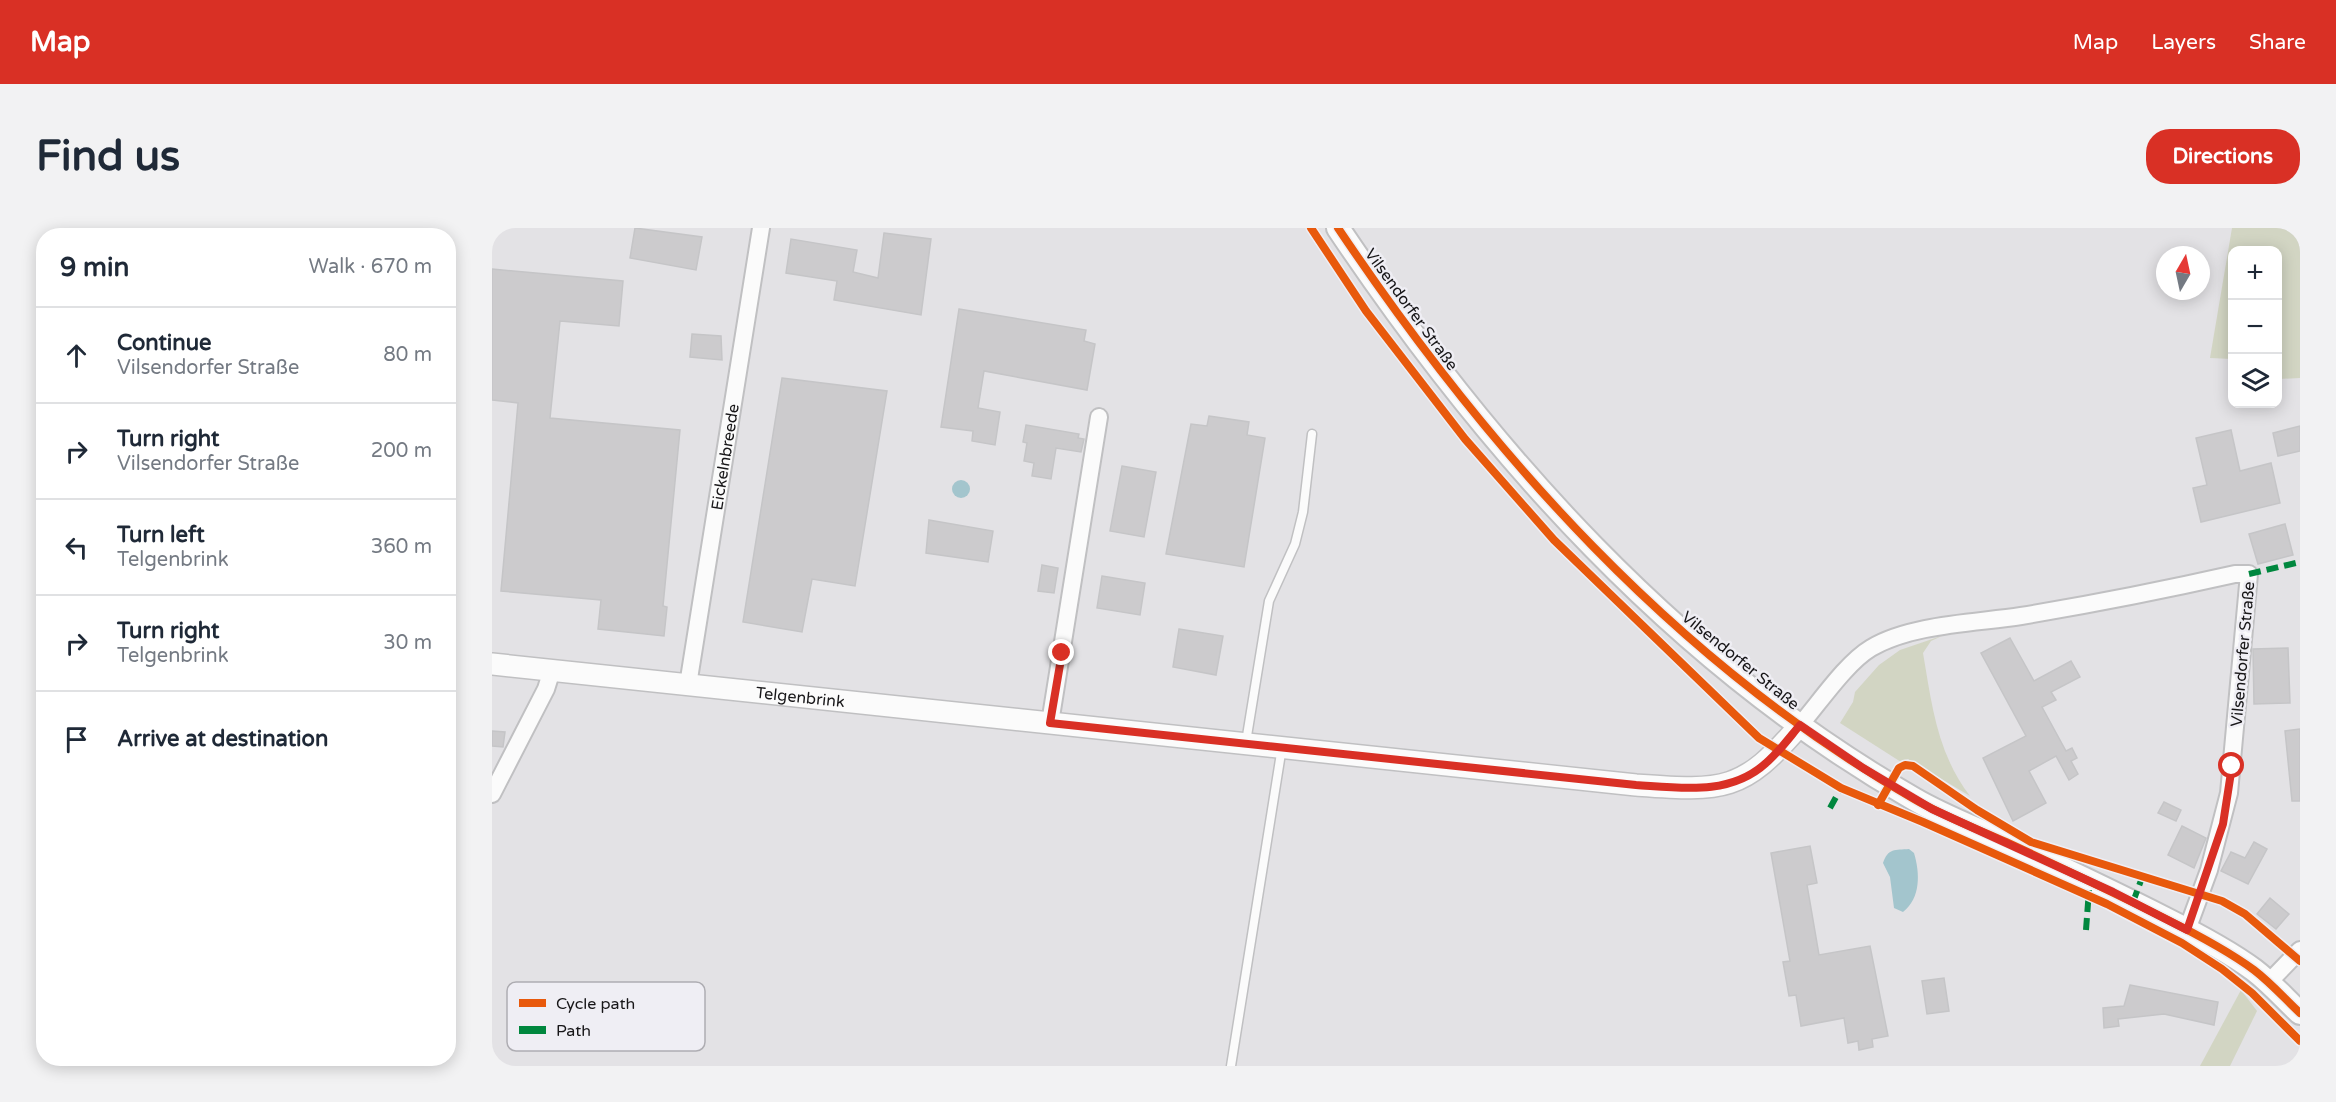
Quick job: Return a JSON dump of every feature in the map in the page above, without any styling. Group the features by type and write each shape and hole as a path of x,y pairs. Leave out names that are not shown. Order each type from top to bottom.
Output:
{"main road":[{"name":"Vilsendorfer Straße","path":"1338,228 1384,298 1458,395 1518,467 1610,564 1678,628 1725,668 1800,725 1863,768 1932,809 2103,887 2187,930 2235,957 2269,982 2300,1013"}],"street":[{"name":"Eickelnbreede","path":"688,685 761,228"},
{"path":"1050,723 1099,417"},
{"name":"Vilsendorfer Straße","path":"1800,725 1856,661 1870,649 1894,638 1913,632 2082,606 2235,574 2249,574 2229,793 2210,870 2187,930"},
{"name":"Telgenbrink","path":"492,664 1636,785 1702,789 1727,784 1765,764 1800,725"},
{"path":"492,794 546,689 552,670"},
{"path":"2269,982 2300,950"}],"lane":[{"path":"1246,743 1269,602 1295,544 1303,512 1312,434"},
{"path":"1231,1066 1282,747"}],"green space":[{"path":"2232,228 2300,228 2300,378 2282,379 2282,246 2229,246"},
{"path":"2228,252 2228,359 2210,358"},
{"path":"1944,635 1931,641 1923,653 1933,710 1943,746 1959,780 1970,796 1908,759 1901,762 1840,723 1853,702 1855,692 1879,665 1900,650"},
{"path":"2241,990 2257,1011 2230,1066 2200,1066"}],"water":[{"path":"957,480 965,480 970,485 968,496 957,498 952,493 952,485"},
{"path":"1909,849 1914,853 1916,861 1918,885 1913,900 1903,912 1894,908 1890,877 1883,863 1890,852"}],"building":[{"path":"635,228 702,237 696,270 630,258"},
{"path":"884,233 931,239 921,315 834,300 837,281 786,273 791,239 857,250 853,272 878,278"},
{"path":"492,269 623,281 619,326 560,321 550,418 680,430 663,606 667,607 664,636 598,629 601,600 501,591 518,403 492,400"},
{"path":"959,309 1086,330 1084,341 1095,344 1087,390 984,371 978,408 1000,412 995,445 972,441 973,431 941,427"},
{"path":"692,334 721,336 722,360 690,357"},
{"path":"782,378 887,391 855,586 812,579 802,632 743,622"},
{"path":"1209,416 1249,422 1247,435 1265,438 1244,567 1166,554 1191,424 1207,426"},
{"path":"1026,425 1079,434 1078,438 1084,439 1081,452 1056,448 1051,479 1032,476 1034,463 1024,461 1027,443 1023,442"},
{"path":"2300,426 2300,451 2278,456 2273,433"},
{"path":"2231,430 2240,471 2271,463 2280,503 2201,522 2193,488 2207,485 2196,438"},
{"path":"1122,466 1156,472 1144,537 1110,531"},
{"path":"929,520 993,531 988,562 926,553"},
{"path":"2285,524 2293,555 2258,564 2249,534"},
{"path":"1042,565 1058,568 1054,593 1038,591"},
{"path":"1102,576 1145,583 1140,615 1097,608"},
{"path":"1179,629 1223,636 1216,675 1173,667"},
{"path":"2010,638 2034,681 2071,661 2080,677 2051,692 2056,700 2042,707 2066,751 2072,748 2077,758 2071,761 2078,774 2069,780 2056,756 2029,771 2046,803 2013,821 1983,758 2026,736 1981,653"},
{"path":"2288,648 2290,703 2254,704 2253,649"},
{"path":"2300,729 2300,801 2292,801 2285,731"},
{"path":"492,731 505,732 503,747 492,746"},
{"path":"2164,802 2181,810 2176,821 2158,813"},
{"path":"2182,826 2206,838 2194,868 2168,855"},
{"path":"2254,842 2267,849 2248,884 2221,871 2231,852 2245,858"},
{"path":"1810,846 1817,883 1807,885 1819,955 1870,946 1888,1036 1872,1039 1873,1047 1859,1050 1858,1041 1848,1043 1844,1018 1801,1026 1796,995 1789,996 1783,962 1790,961 1771,853"},
{"path":"2270,898 2289,914 2276,929 2257,914"},
{"path":"1944,978 1949,1011 1927,1014 1922,981"},
{"path":"2130,985 2218,1002 2214,1025 2164,1014 2118,1019 2119,1026 2104,1028 2103,1008 2124,1006"}],"marked path":[{"path":"2249,574 2300,562"},
{"path":"1830,808 1841,788"},
{"path":"2133,902 2143,875"},
{"path":"2086,930 2089,890"}],"cycle path":[{"path":"1311,228 1366,311 1465,439 1554,540 1759,738 1841,788 2107,904 2182,943 2222,969 2252,993 2300,1041"},
{"path":"1338,228 1396,312 1458,393 1524,472 1593,547 1667,618 1745,684 1827,745 1914,799 2106,889 2222,949 2260,975 2300,1013"},
{"path":"1878,805 1899,768 1905,765 1913,766 1977,810 2031,842 2222,901 2245,914 2300,961"}],"route":[{"path":"1062,653 1050,723 1636,785 1702,789 1727,784 1765,764 1800,725 1863,768 1932,809 2113,892 2187,930 2210,870 2223,824 2232,766"}]}
